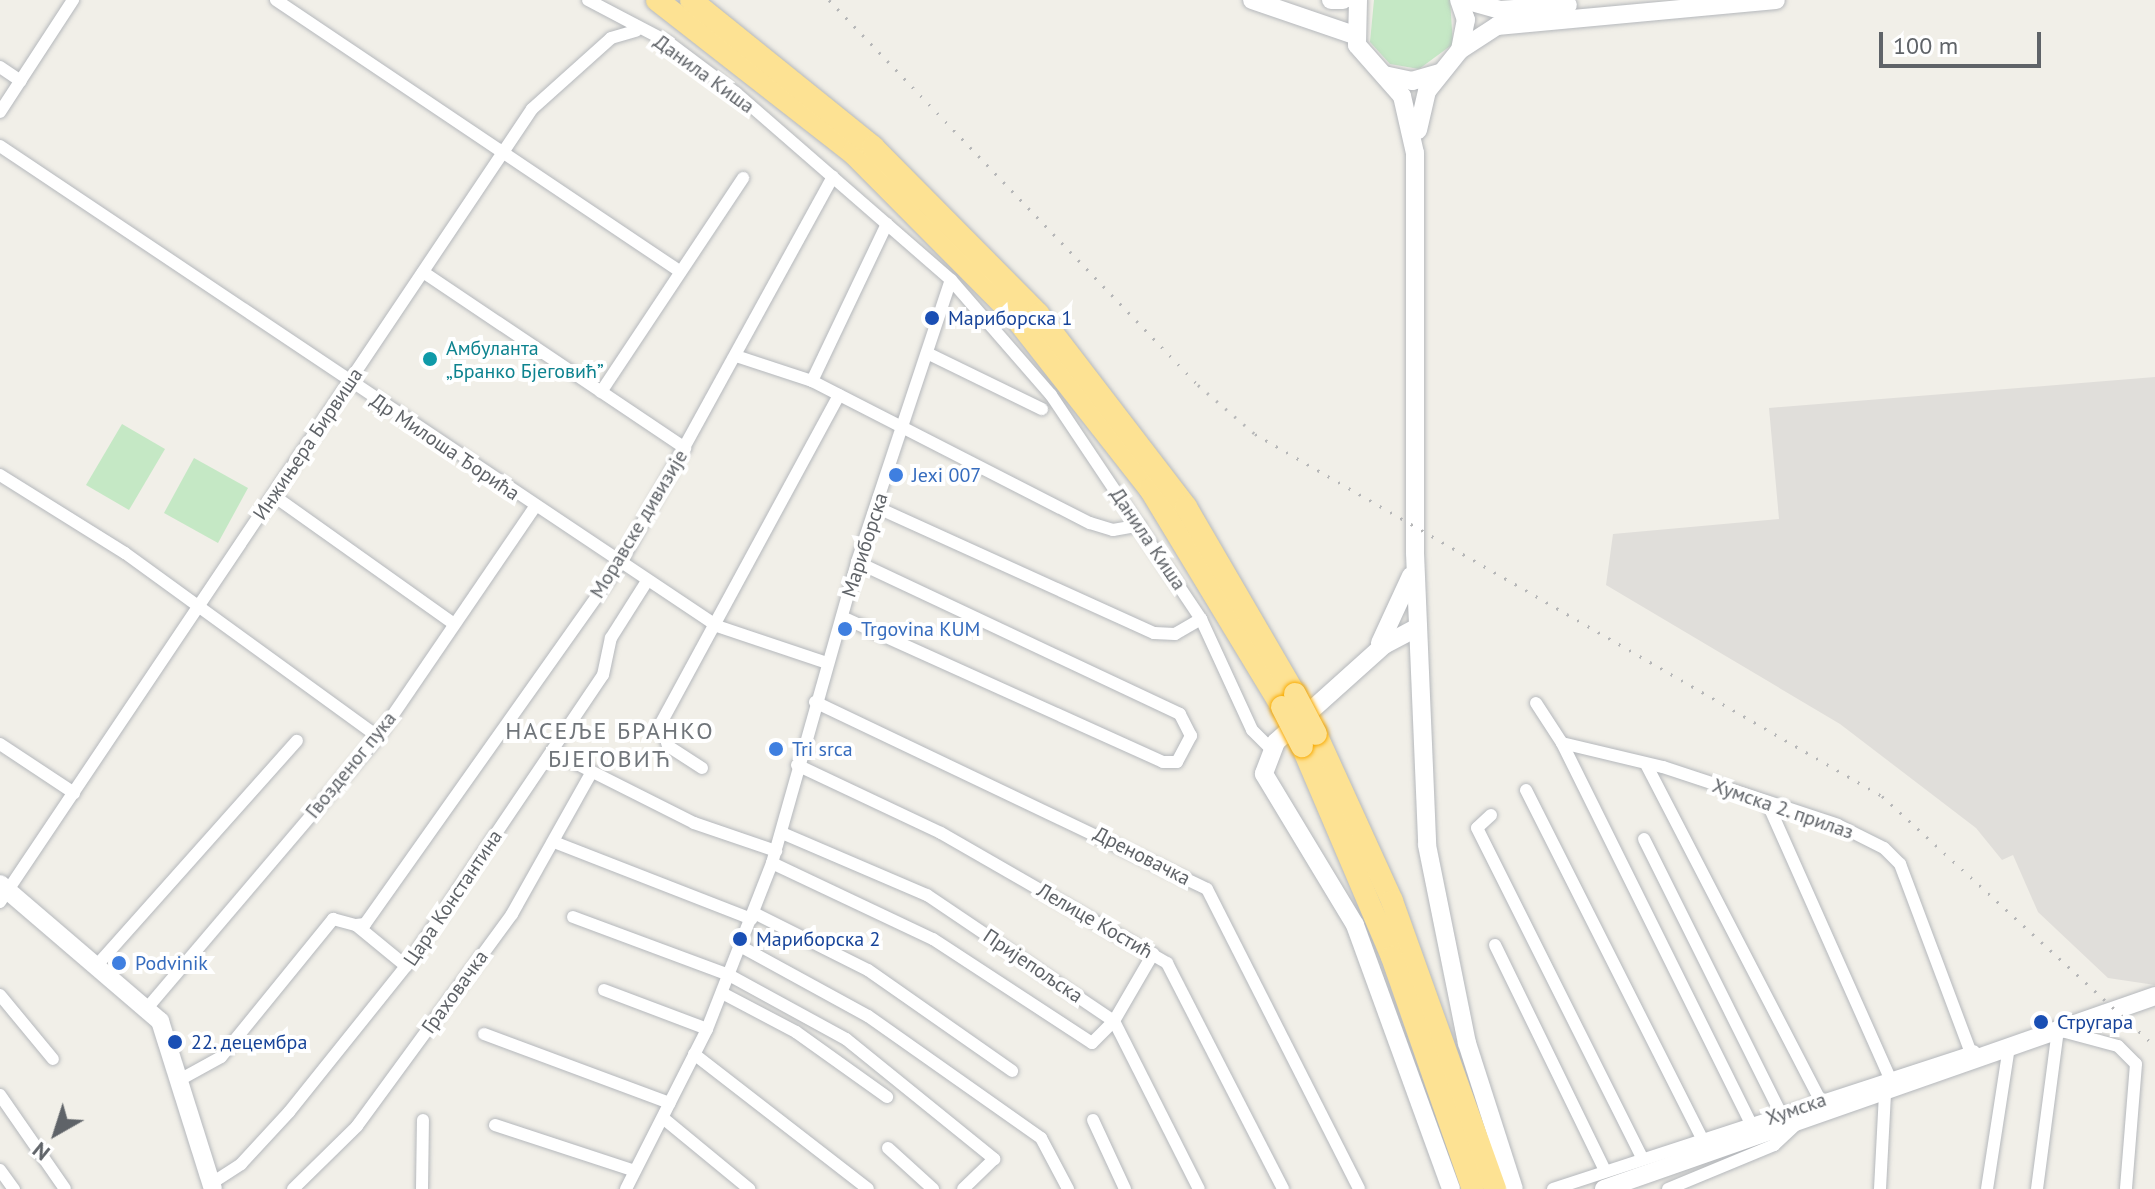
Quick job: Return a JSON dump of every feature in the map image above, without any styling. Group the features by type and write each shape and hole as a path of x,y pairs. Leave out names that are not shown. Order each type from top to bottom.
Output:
{"highway":[{"path":"657,0 853,153 1027,330 1164,510 1289,701"},
{"path":"691,0 873,147 1029,304 1186,507 1392,901 1495,1189"},
{"path":"1309,740 1392,957 1473,1189"}],"main road":[{"path":"1252,0 1354,35 1407,105 1415,153"},
{"path":"1331,0 1343,0"},
{"path":"1354,35 1358,0"},
{"path":"1459,0 1466,26 1460,50"},
{"path":"1465,0 1501,10 1631,0"},
{"path":"1514,1189 1467,1043 1436,903 1419,670 1415,553 1415,153 1422,101 1460,50 1497,26 1776,0"},
{"path":"1380,72 1404,81 1443,71"},
{"path":"1366,660 1397,617 1415,553"},
{"path":"1418,627 1384,645 1271,749 1268,786 1355,925 1451,1189"},
{"path":"1384,645 1407,654 1419,670"},
{"path":"4,892 148,1007 183,1078 212,1186"},
{"name":"Хумска","path":"1605,1180 1977,1052 2009,1047 2155,996"}],"street":[{"path":"0,112 73,0"},
{"path":"276,0 679,271"},
{"name":"Данила Киша","path":"588,0 636,31 668,42 833,177 951,280 1051,395 1140,525 1201,619 1252,730 1271,749"},
{"name":"Инжињера Бирвиша","path":"4,892 74,793 532,109 599,48 636,31"},
{"path":"0,67 21,81"},
{"name":"Др Милоша Ђорића","path":"0,146 534,508 717,626 827,663"},
{"name":"Моравске дивизије","path":"356,925 365,924 620,564 833,177"},
{"path":"601,392 743,178"},
{"path":"812,381 887,224"},
{"path":"423,272 685,448"},
{"name":"Мариборска","path":"627,1188 707,1029 753,916 782,833 797,765 857,562 905,427 951,280"},
{"path":"927,353 1042,409"},
{"path":"736,356 812,381 1090,523 1113,530 1140,525"},
{"path":"702,768 668,746 660,729 839,395"},
{"path":"0,475 125,553 196,611 378,737"},
{"path":"274,496 453,623"},
{"path":"876,507 1154,633 1175,634 1201,619"},
{"name":"Гвозденог пука","path":"148,1007 378,737 534,508"},
{"path":"842,617 1163,762 1177,762 1188,744 1184,717 857,562"},
{"name":"Цара Константина","path":"212,1186 241,1164 289,1112 406,966 603,675 611,638 647,581"},
{"name":"Дреновачка","path":"815,702 1207,889 1359,1189"},
{"path":"1536,703 1562,743 1751,1124"},
{"path":"98,964 297,741"},
{"name":"Хумска 2. прилаз","path":"1562,743 1838,825 1900,864 1977,1052"},
{"path":"0,744 74,793"},
{"path":"553,752 590,775 774,857 933,939 1086,1040 1099,1041 1153,954"},
{"name":"Лелице Костић","path":"797,765 941,833 1153,954 1177,977 1283,1189"},
{"path":"1647,766 1821,1101"},
{"name":"Граховачка","path":"293,1189 374,1103 512,914 590,775"},
{"path":"1526,790 1703,1140"},
{"path":"1767,802 1887,1084 1880,1189"},
{"path":"1491,815 1477,828 1643,1159"},
{"name":"Пријепољска","path":"782,833 927,895 1114,1021 1199,1189"},
{"path":"1644,839 1790,1118"},
{"path":"554,842 753,916 868,970 1012,1071"},
{"path":"573,917 729,975 846,1039 994,1159 963,1189"},
{"path":"183,1078 221,1057 333,919 356,925 406,966"},
{"path":"1495,945 1605,1180"},
{"path":"740,946 868,1016 1041,1138 1068,1189"},
{"path":"604,990 707,1029"},
{"path":"722,993 796,1032 887,1097"},
{"path":"0,995 53,1059"},
{"path":"2037,1189 2058,1030 2118,1046 2136,1064 2126,1189"},
{"path":"484,1034 670,1103"},
{"path":"1987,1189 2009,1047"},
{"path":"694,1054 868,1189"},
{"name":"Хумска","path":"1553,1189 1605,1180 1643,1159 1751,1124 1790,1118 1821,1101 1887,1084"},
{"path":"0,1095 65,1189"},
{"path":"663,1118 749,1189"},
{"name":"Хумска","path":"1668,1189 1774,1145 1790,1118"},
{"path":"422,1189 423,1120"},
{"path":"1093,1120 1125,1189"},
{"path":"495,1125 635,1171"},
{"path":"888,1148 933,1189"},
{"path":"0,1170 8,1187"}],"shaded area":[{"path":"2155,377 2155,985 2108,978 2038,912 2013,855 2002,860 1976,828 1840,724 1606,585 1613,534 1779,519 1769,408"}],"green space":[{"path":"1374,0 1450,0 1453,44 1419,69 1390,64 1370,42"},
{"path":"122,424 165,449 129,510 86,485"},
{"path":"194,458 248,488 218,543 164,513"}],"railway":[{"path":"829,0 1198,385 1255,434 1882,796 2155,1046"}],"place":[{"name":"Мариборска 1","path":"932,318"},
{"name":"Амбуланта „Бранко Бјеговић”","path":"430,359"},
{"name":"Jexi 007","path":"896,475"},
{"name":"Trgovina KUM","path":"845,629"},
{"name":"Tri srca","path":"776,749"},
{"name":"Мариборска 2","path":"740,939"},
{"name":"Podvinik","path":"119,963"},
{"name":"Стругара","path":"2041,1022"},
{"name":"22. децембра","path":"175,1042"}],"district":[{"name":"НАСЕЉЕ БРАНКО БЈЕГОВИЋ","path":"610,745"}]}
